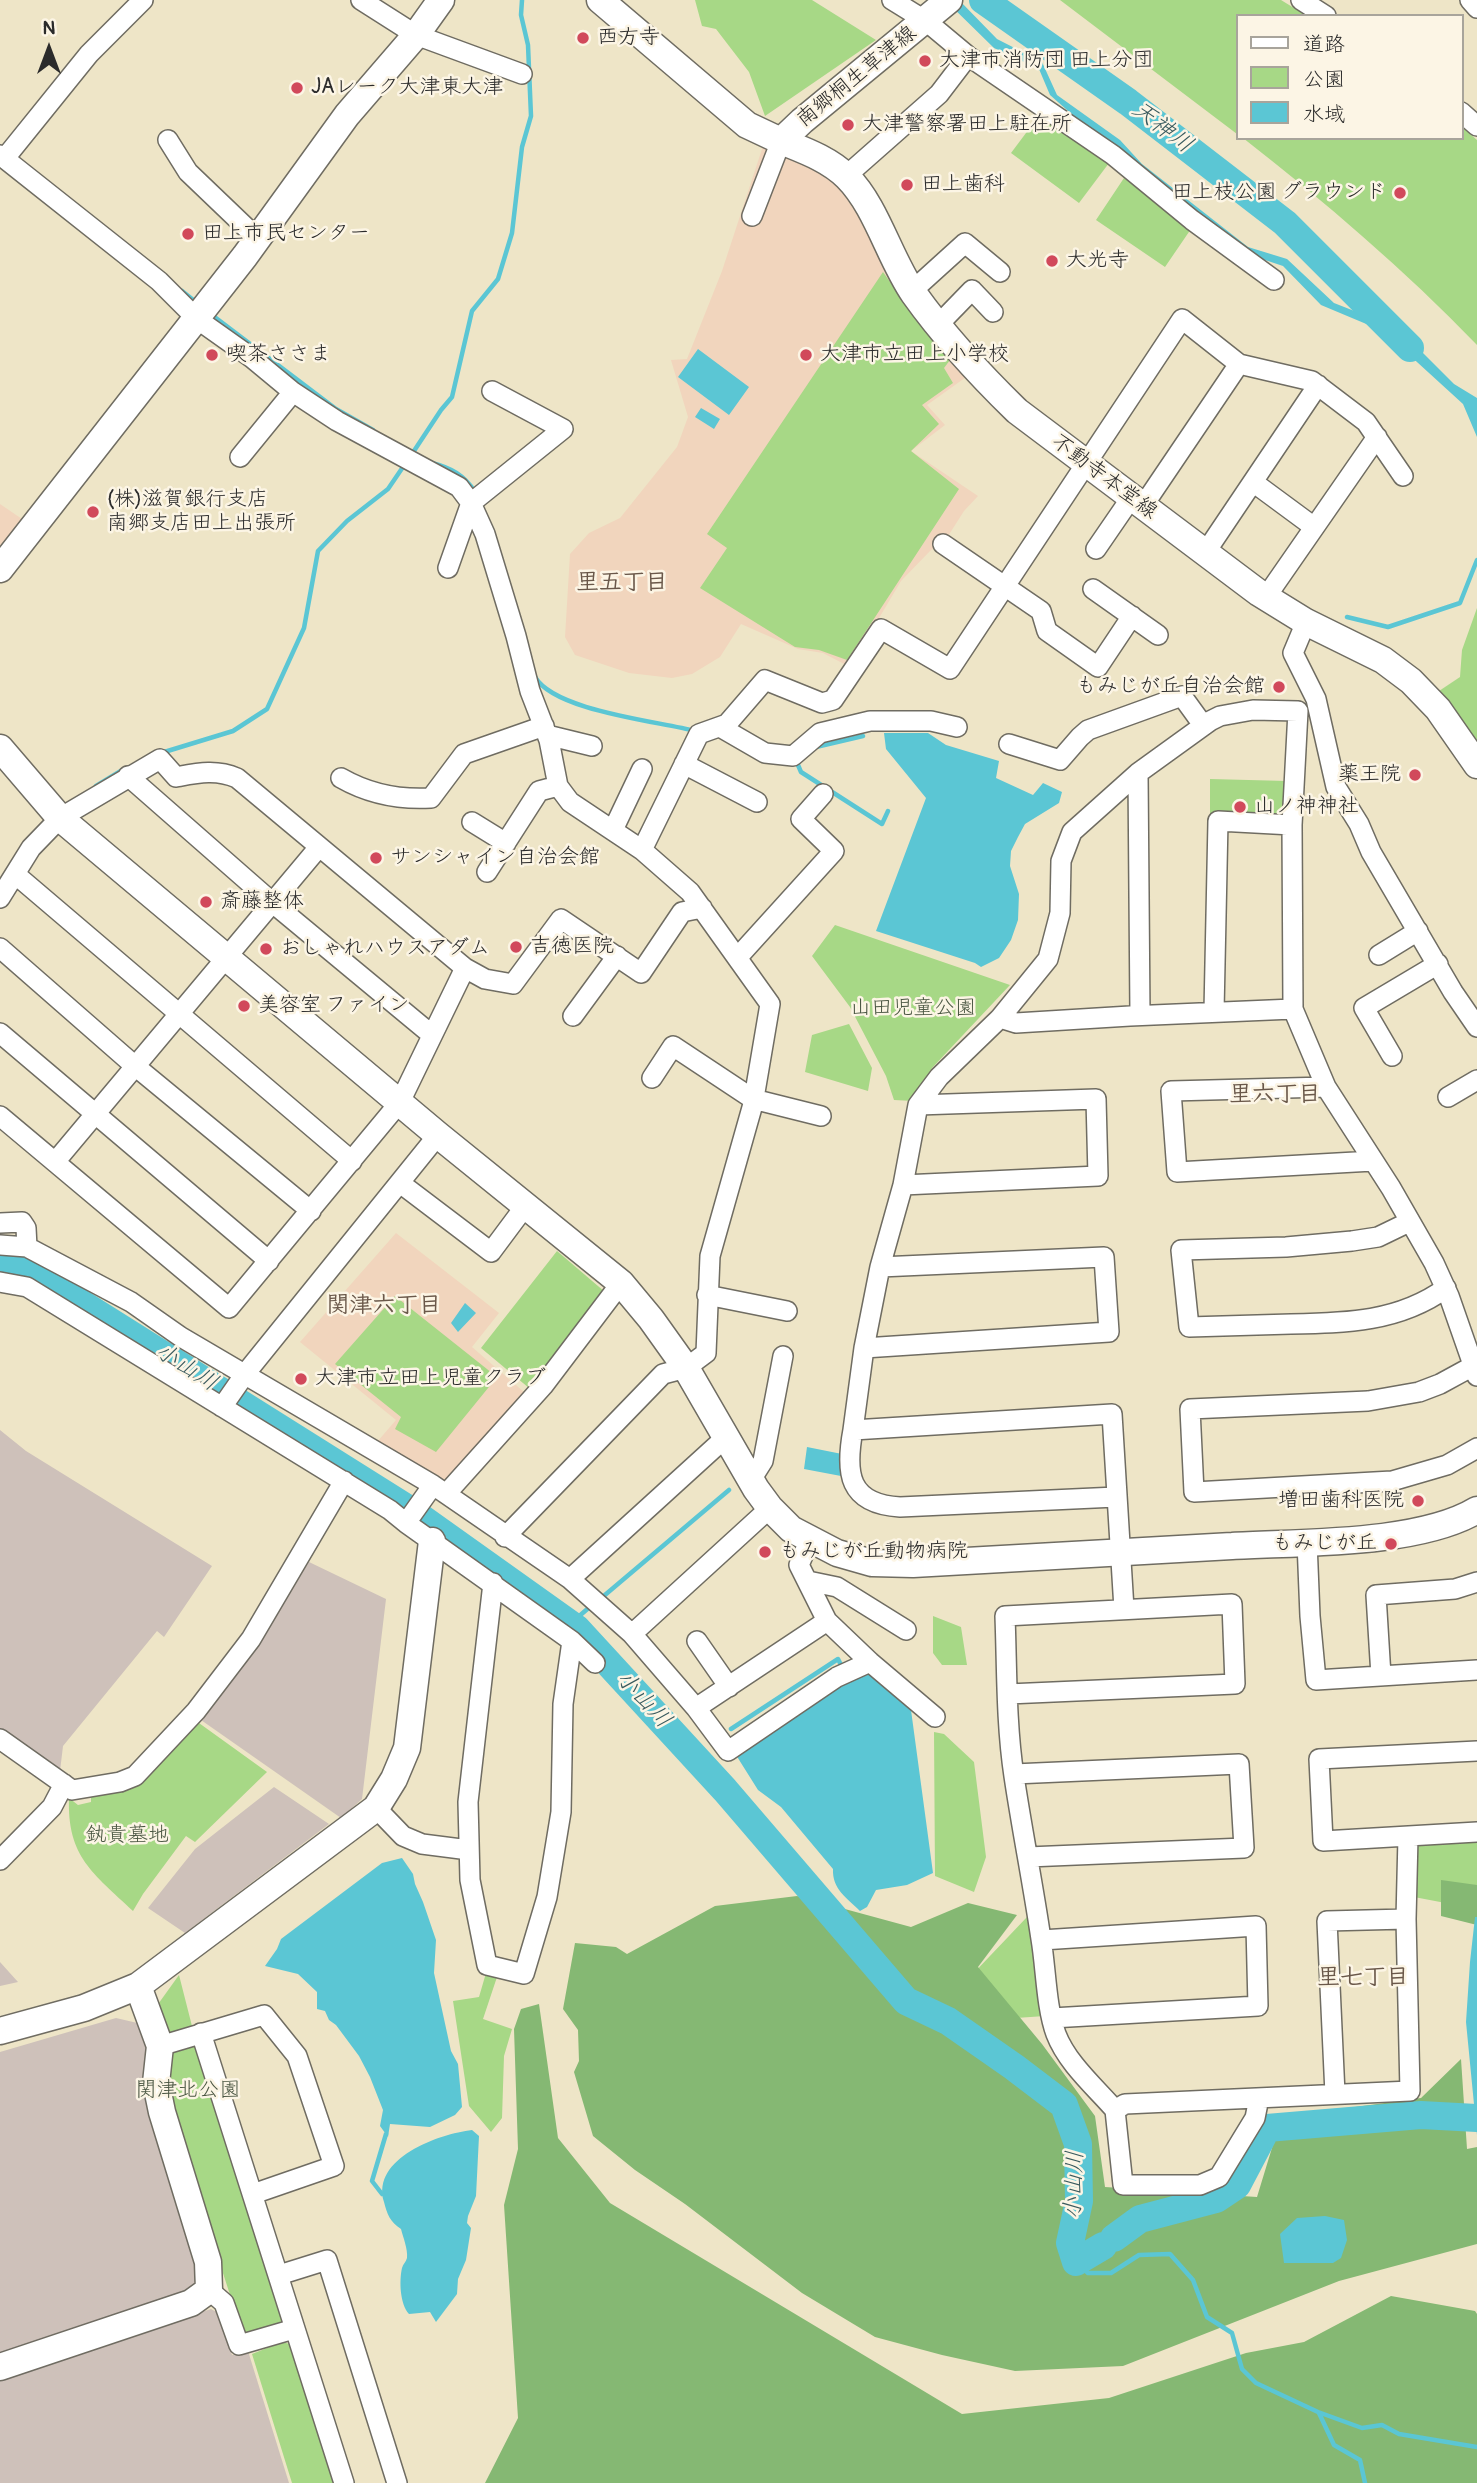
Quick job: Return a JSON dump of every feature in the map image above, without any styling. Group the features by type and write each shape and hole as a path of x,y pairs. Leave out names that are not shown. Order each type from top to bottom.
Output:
{"street":[{"path":"143,0 89,54 3,157 159,281 197,318 293,392 337,421 459,487 471,503 485,534 530,691 545,731 558,786 570,802 642,850 690,892 770,1004 743,1142 710,1256 706,1353 685,1368 663,1374 505,1536"},
{"path":"361,0 416,35 522,74"},
{"path":"0,569 258,239 347,115 416,35 441,0"},
{"name":"南郷桐生草津線","path":"600,0 747,125 781,141 949,0"},
{"path":"892,0 926,21 968,56 1113,155 1192,220 1274,280"},
{"path":"1301,0 1323,14"},
{"path":"1470,0 1477,8"},
{"path":"846,176 939,94 968,56"},
{"path":"1463,114 1477,126"},
{"path":"168,140 188,172 258,239"},
{"path":"752,216 781,141"},
{"name":"不動寺本堂線","path":"781,141 830,164 846,176 859,192 912,291 987,382 1017,411 1266,597 1306,622 1383,660 1411,681 1438,709 1477,765"},
{"path":"912,291 965,243 1000,272"},
{"path":"938,325 972,290 993,312"},
{"path":"642,850 699,734 727,724 765,680 822,703 833,700 881,629 950,669 1182,319 1239,364 1312,381 1318,385 1366,422 1403,476"},
{"path":"1096,549 1137,502 1239,364"},
{"path":"1205,553 1318,385"},
{"path":"448,568 471,503 569,424 492,391"},
{"path":"240,457 293,392"},
{"path":"1266,597 1377,437"},
{"path":"1253,482 1314,527"},
{"path":"943,544 1041,611 1047,631 1098,667 1132,616"},
{"path":"1093,589 1158,635"},
{"path":"1306,622 1293,653 1316,699 1336,787 1359,824 1370,852 1477,1027"},
{"path":"1009,744 1060,760 1088,730 1182,696 1203,725"},
{"path":"1116,1497 880,1506 851,1482 848,1456 864,1348 880,1268 903,1185 918,1105 939,1077 1000,1018 1048,959 1060,913 1061,861 1072,832 1138,772 1203,725 1220,716 1253,710 1298,712 1292,825 1293,1009 1326,1087 1434,1263 1446,1288 1475,1371 1419,1392 1368,1401 1190,1409 1195,1492 1392,1481 1447,1465 1477,1448"},
{"path":"720,727 765,753 793,756 820,733 870,721 931,721 957,727"},
{"path":"341,778 363,790 407,800 431,798 464,754 545,731 592,746"},
{"path":"0,748 60,818 439,1135 621,1283 685,1368 725,1438 770,1508 791,1529 837,1553 872,1563 913,1564 1307,1542 1400,1535 1464,1518 1477,1510"},
{"path":"0,898 31,848 60,818 160,759 176,777 199,772 222,772 237,778 465,968 485,979 513,984 561,919 641,973 682,912 702,908"},
{"path":"684,764 757,802"},
{"path":"613,831 642,769"},
{"path":"1138,772 1140,1015"},
{"path":"128,776 274,904 432,1035"},
{"path":"487,872 539,791 558,786"},
{"path":"737,958 834,851 801,819 823,794"},
{"path":"1214,1012 1218,821 1292,825"},
{"path":"472,822 506,843"},
{"path":"55,1162 226,957 274,904 319,847"},
{"path":"15,874 352,1161"},
{"path":"1379,955 1418,931"},
{"path":"0,948 135,1066 311,1211"},
{"path":"573,1016 617,956"},
{"path":"1392,1056 1364,1008 1438,964"},
{"path":"0,1116 229,1308 400,1102 465,968"},
{"path":"1000,1018 1016,1023 1293,1009"},
{"path":"0,1033 269,1261"},
{"path":"652,1078 673,1046 753,1099 821,1116"},
{"path":"1448,1097 1477,1080"},
{"path":"1326,1087 1171,1091 1177,1172 1373,1161"},
{"path":"903,1185 1098,1176 1096,1098 918,1105"},
{"path":"222,1407 245,1374 439,1135"},
{"path":"400,1183 491,1252 526,1205"},
{"path":"0,1223 22,1222 26,1228 27,1247"},
{"path":"1409,1222 1378,1237 1352,1241 1286,1247 1181,1250 1189,1327 1344,1323 1378,1319 1418,1305 1446,1288"},
{"path":"0,1245 27,1247 131,1302 181,1338 440,1490 570,1578 632,1634 696,1708 728,1751 837,1677 870,1662"},
{"path":"864,1348 1109,1332 1104,1257 880,1268"},
{"path":"0,1282 27,1287 390,1510 572,1641 595,1663"},
{"path":"406,1523 543,1386 621,1283"},
{"path":"707,1295 787,1311"},
{"path":"751,1480 763,1461 783,1356"},
{"path":"853,1430 1112,1414 1124,1609"},
{"path":"570,1578 725,1438"},
{"path":"0,1739 72,1790 120,1782 135,1776 196,1711 251,1639 344,1481"},
{"path":"632,1634 770,1508"},
{"path":"810,1539 799,1565 827,1620 870,1662 935,1717"},
{"path":"0,2031 84,2008 138,1986 376,1808 394,1779 407,1748 432,1541"},
{"path":"1307,1542 1316,1680 1477,1670"},
{"path":"808,1581 837,1587 906,1630"},
{"path":"1381,1676 1376,1595 1455,1589 1477,1582"},
{"path":"493,1583 468,1802 470,1880 487,1965 524,1973 547,1897 561,1812 563,1704 572,1641"},
{"path":"1008,1694 1236,1684 1232,1604 1005,1616 1008,1694 1014,1774 1042,1940 1052,2018 1056,2034 1064,2048 1086,2078 1115,2109 1123,2185 1200,2185 1219,2177 1255,2118 1259,2098"},
{"path":"696,1708 827,1620"},
{"path":"697,1641 729,1688"},
{"path":"1477,1751 1319,1759 1323,1841 1477,1832"},
{"path":"1014,1774 1239,1764 1244,1848 1028,1857"},
{"path":"0,1860 52,1807 64,1784"},
{"path":"376,1808 403,1836 422,1844 470,1850"},
{"path":"1115,2109 1125,2104 1410,2091 1406,1919 1408,1837"},
{"path":"1335,2094 1327,1921 1406,1919"},
{"path":"1042,1940 1256,1926 1258,2006 1052,2018"},
{"path":"138,1986 160,2046 156,2083 208,2262 209,2290 224,2303 239,2345 294,2329"},
{"path":"160,2046 264,2015 298,2056 334,2166 253,2194"},
{"path":"201,2033 344,2483"},
{"path":"279,2275 327,2260 397,2483"},
{"path":"0,2367 191,2303 209,2290"}],"shaded area":[{"path":"763,146 820,173 845,192 867,230 969,375 927,405 945,425 911,451 978,496 964,511 943,544 931,550 901,581 850,667 823,653 798,649 741,624 720,657 692,674 672,678 629,673 575,655 565,637 570,554 589,533 620,518 677,447 688,417 671,360 687,359 722,271"},
{"path":"0,504 25,521 0,554"},
{"path":"396,1233 499,1313 472,1347 524,1392 442,1485 377,1442 396,1420 300,1342"},
{"path":"0,1430 26,1451 212,1566 164,1637 157,1631 63,1746 60,1771 0,1731"},
{"path":"309,1562 386,1599 362,1799 341,1818 201,1720"},
{"path":"274,1787 329,1824 185,1933 148,1908 195,1849"},
{"path":"0,1962 18,1982 0,1986"},
{"path":"116,2018 146,2025 197,2269 194,2285 179,2298 0,2357 0,2052"},
{"path":"211,2309 220,2314 232,2355 248,2351 289,2483 0,2483 0,2377"}],"green space":[{"path":"695,0 812,0 876,40 765,116 749,72 716,29 702,26"},
{"path":"1060,0 1281,0 1304,14 1236,14 1236,133"},
{"path":"1041,113 1109,163 1079,203 1011,153"},
{"name":"田上枝公園 グラウンド","path":"1463,128 1477,140 1477,345 1364,237 1245,140 1463,140"},
{"path":"1124,178 1193,226 1165,267 1096,220"},
{"path":"883,272 915,317 953,356 944,368 953,383 922,405 939,424 911,451 959,489 847,660 819,650 795,647 700,588 727,548 707,534"},
{"path":"1477,608 1477,753 1436,693 1460,677 1462,650"},
{"path":"1210,779 1287,781 1286,817 1210,816"},
{"name":"山田児童公園","path":"835,925 1010,985 932,1068 914,1101 894,1100 886,1076 850,1007 812,956"},
{"path":"849,1024 872,1068 868,1091 805,1072 812,1035"},
{"path":"557,1251 605,1292 529,1388 481,1348"},
{"path":"395,1296 497,1377 436,1452 395,1429 401,1417 335,1364"},
{"path":"933,1616 961,1627 967,1665 942,1665 933,1653"},
{"name":"釻貴墓地","path":"192,1718 267,1772 195,1842 186,1836 133,1911 95,1874 78,1850 70,1818 69,1798 78,1805 91,1802 91,1795 133,1780"},
{"path":"934,1732 944,1734 974,1762 986,1857 974,1892 935,1876"},
{"path":"1477,1839 1477,1909 1414,1897 1414,1842"},
{"path":"1441,1880 1477,1885 1477,1925 1441,1916"},
{"path":"797,1896 911,1927 968,1903 1017,1915 978,1967 1042,2044 1095,2116 1105,2187 1257,2197 1275,2138 1297,2115 1421,2098 1461,2059 1467,2149 1477,2147 1477,2244 1339,2281 1123,2366 1015,2371 875,2337 802,2293 593,2136 574,2072 579,2061 578,2030 563,2009 575,1943 616,1947 627,1954 715,1906"},
{"path":"1027,1917 1045,2016 1016,2018 970,1977"},
{"path":"486,1973 497,1977 483,2019 512,2029 504,2056 502,2118 491,2132 469,2106 453,2001 479,1997"},
{"path":"179,1975 193,2030 174,2036 165,2030 156,2007"},
{"path":"539,2004 558,2138 610,2203 962,2414 1109,2398 1246,2353 1304,2342 1391,2296 1475,2311 1477,2314 1477,2483 485,2483 518,2418 504,2205 518,2149 514,2029 521,2009"},
{"name":"関津北公園","path":"192,2044 199,2050 282,2316 280,2325 249,2334 241,2329 164,2090 172,2051"},
{"path":"282,2342 290,2344 335,2483 292,2483 252,2354"}],"water":[{"path":"945,0 959,0 997,39 1042,62 1057,95 1120,140 1142,164 1248,247 1287,259 1334,303 1390,325 1414,344 1454,384 1477,398 1477,437 1463,404 1383,331 1321,305 1283,266 1256,257 1233,241 1050,95 1039,69 994,48"},
{"path":"698,349 749,387 729,415 678,377"},
{"path":"701,408 720,419 714,429 695,417"},
{"path":"884,733 928,733 946,745 999,761 996,778 1033,795 1043,783 1062,792 1059,803 1025,824 1011,851 1010,866 1019,894 1018,920 1011,940 999,958 981,967 876,931 926,798 886,749"},
{"path":"465,1303 476,1313 458,1332 451,1323"},
{"path":"807,1447 842,1454 841,1476 804,1469"},
{"path":"872,1673 911,1710 933,1873 907,1885 876,1890 867,1907 860,1911 838,1888 833,1869 781,1807 758,1790 736,1755 845,1684"},
{"path":"402,1858 413,1874 436,1940 434,1973 451,2051 458,2064 462,2107 455,2115 430,2127 390,2124 388,2137 380,2126 383,2110 370,2077 359,2056 336,2025 329,2020 325,2011 317,2009 317,1992 298,1974 265,1966 281,1939 382,1863"},
{"path":"1477,1917 1477,2135 1466,2022"},
{"path":"472,2130 479,2136 476,2196 468,2216 467,2223 471,2228 466,2260 458,2279 457,2294 436,2322 430,2312 409,2314 406,2310 401,2279 407,2251 401,2229 392,2221 386,2210 383,2186 397,2161 411,2151 442,2137"},
{"path":"1325,2216 1344,2220 1347,2240 1341,2258 1333,2263 1284,2263 1280,2234 1297,2218"}],"waterway":[{"path":"410,457 452,397 472,311 498,279 512,233 522,147 531,116 528,45 521,15 522,0"},
{"name":"天神川","path":"983,0 1128,102 1285,223 1410,348"},
{"path":"182,291 197,303"},
{"path":"212,315 336,409 373,430"},
{"path":"432,463 457,473 475,492"},
{"path":"161,753 233,731 267,709 304,628 318,551 347,521 388,489 405,464"},
{"path":"1347,617 1388,627 1460,603 1477,560"},
{"path":"535,677 546,689 584,706 695,731"},
{"path":"816,747 863,736"},
{"path":"798,765 801,772 882,824 888,811"},
{"path":"96,786 124,769"},
{"name":"小山川","path":"0,1265 45,1278 410,1510 577,1629 725,1790 906,2001 948,2021 1064,2105 1078,2144 1079,2201 1070,2243 1076,2262 1103,2246"},
{"path":"599,1600 729,1490"},
{"path":"570,1624 592,1605"},
{"path":"731,1729 838,1659 843,1669"},
{"name":"小山川","path":"1114,2238 1140,2219 1216,2199 1237,2185 1267,2128 1421,2115 1477,2118"},
{"path":"382,2194 372,2181 386,2134"},
{"path":"1076,2262 1088,2273 1111,2273 1139,2255 1170,2254 1193,2280 1207,2317 1232,2333 1242,2369 1256,2383 1318,2412 1362,2428 1382,2425 1399,2434 1477,2447"},
{"path":"1319,2413 1334,2445 1360,2460 1365,2483"}],"place":[{"name":"西方寺","path":"583,38"},
{"name":"大津市消防団 田上分団","path":"925,61"},
{"name":"JAレーク大津東大津","path":"297,88"},
{"name":"大津警察署田上駐在所","path":"848,125"},
{"name":"田上歯科","path":"907,185"},
{"name":"田上枝公園 グラウンド","path":"1400,193"},
{"name":"田上市民センター","path":"188,234"},
{"name":"大光寺","path":"1052,261"},
{"name":"喫茶ささま","path":"212,355"},
{"name":"大津市立田上小学校","path":"806,355"},
{"name":"(株)滋賀銀行支店 南郷支店田上出張所","path":"93,512"},
{"name":"もみじが丘自治会館","path":"1279,687"},
{"name":"薬王院","path":"1415,775"},
{"name":"山ノ神神社","path":"1240,807"},
{"name":"サンシャイン自治会館","path":"376,858"},
{"name":"斎藤整体","path":"206,902"},
{"name":"吉徳医院","path":"516,947"},
{"name":"おしゃれハウスアダム","path":"266,949"},
{"name":"美容室 ファイン","path":"244,1006"},
{"name":"大津市立田上児童クラブ","path":"301,1379"},
{"name":"増田歯科医院","path":"1418,1501"},
{"name":"もみじが丘","path":"1391,1544"},
{"name":"もみじが丘動物病院","path":"765,1552"}],"district":[{"name":"里五丁目","path":"622,583"},
{"name":"里六丁目","path":"1275,1095"},
{"name":"関津六丁目","path":"384,1306"},
{"name":"里七丁目","path":"1363,1978"}]}
